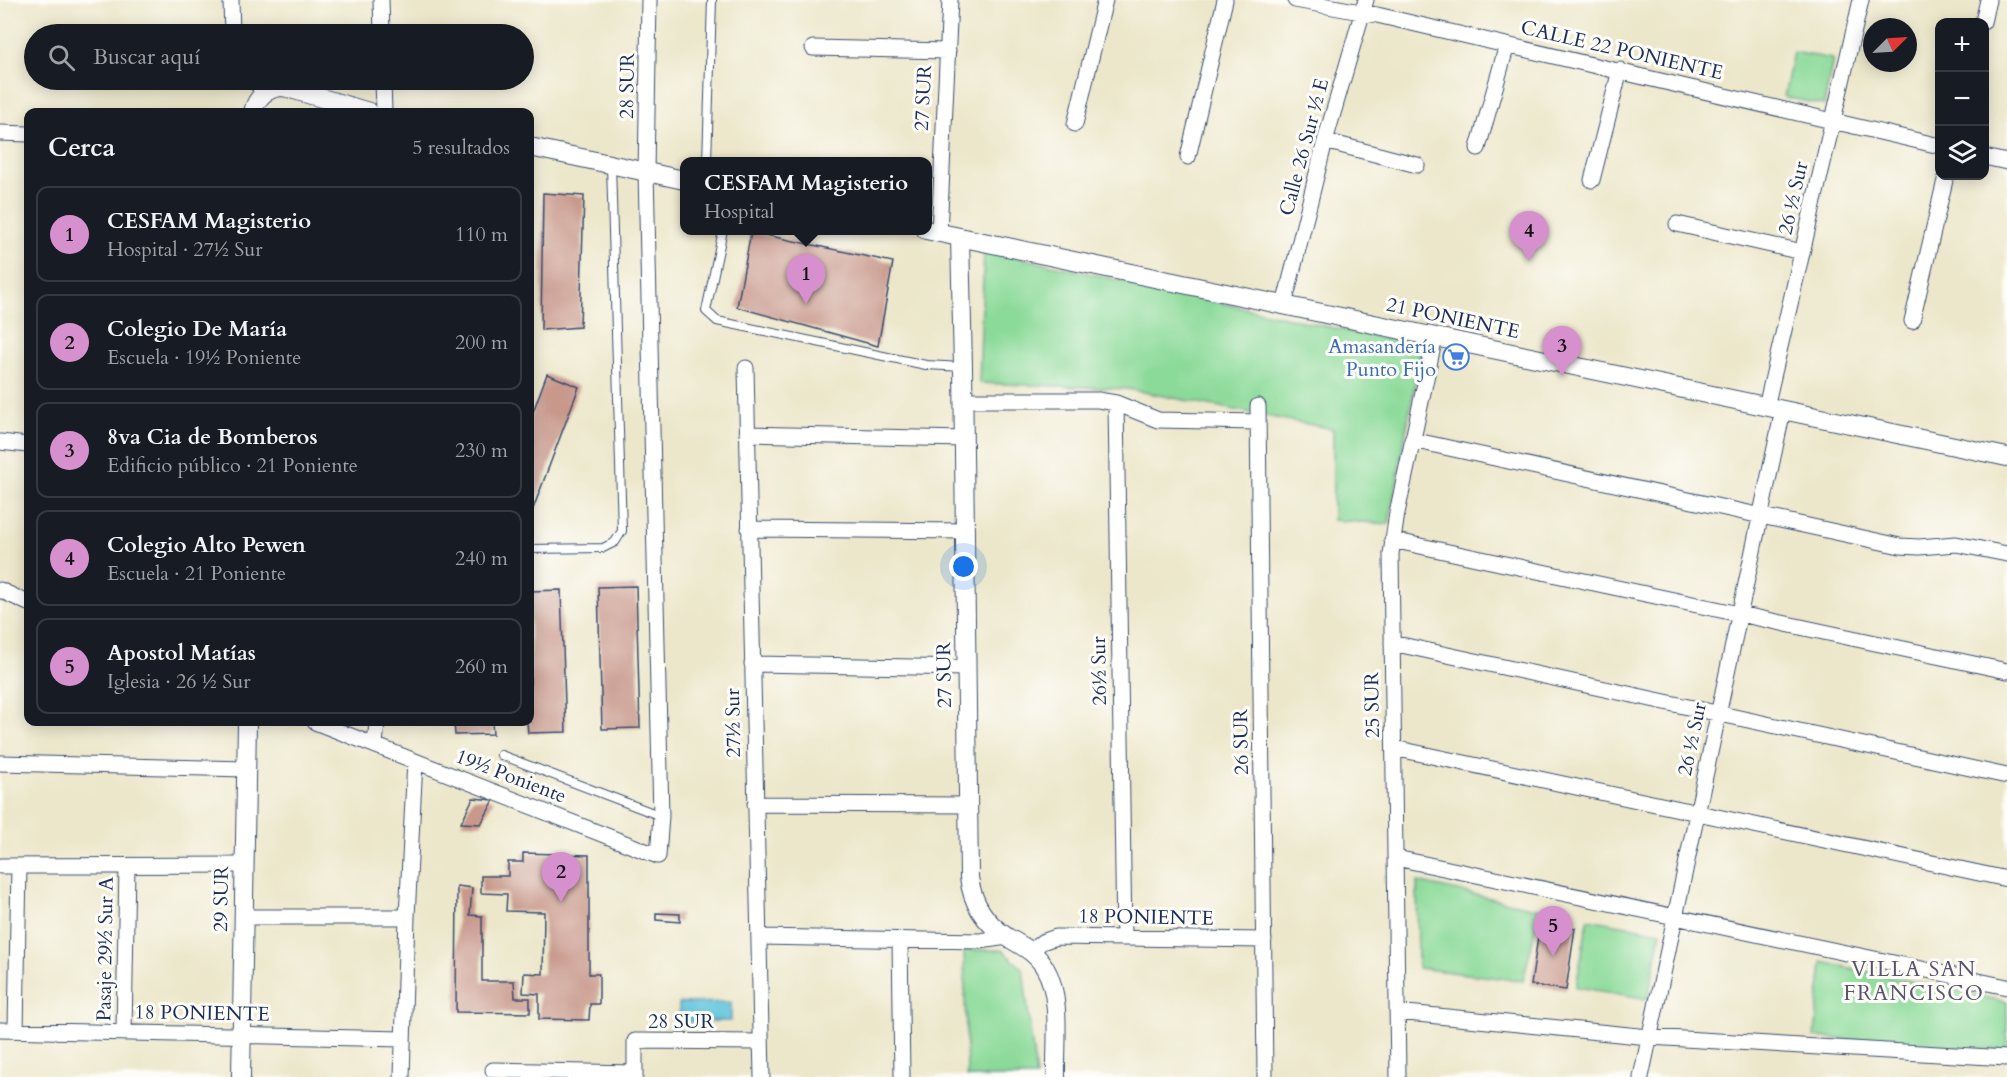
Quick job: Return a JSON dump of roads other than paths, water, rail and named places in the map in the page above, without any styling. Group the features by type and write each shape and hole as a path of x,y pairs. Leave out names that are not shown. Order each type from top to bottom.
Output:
{"street":[{"path":"231,0 232,24"},
{"path":"381,0 382,24"},
{"name":"28 SUR","path":"649,0 646,172 661,816 658,856"},
{"name":"27 SUR","path":"932,232 948,51 950,0"},
{"path":"1075,124 1105,0"},
{"path":"1188,157 1226,0"},
{"name":"CALLE 22 PONIENTE","path":"1295,0 1365,7 1507,45 1935,145"},
{"name":"26 ½ Sur","path":"1641,1077 1761,515 1775,408 1802,252 1861,0"},
{"path":"1984,18 1988,0"},
{"name":"Calle 26 Sur ½ E","path":"1284,305 1326,141 1365,7"},
{"path":"1478,148 1507,45"},
{"path":"813,48 948,51"},
{"path":"1592,180 1620,70"},
{"path":"254,108 258,90"},
{"path":"294,90 355,108"},
{"path":"383,90 384,108"},
{"path":"0,134 24,134"},
{"path":"1326,141 1417,165"},
{"path":"534,148 680,179"},
{"path":"1989,158 2007,162"},
{"path":"1912,321 1945,180"},
{"path":"1677,224 1802,252"},
{"name":"21 PONIENTE","path":"932,232 2007,457"},
{"name":"27 SUR","path":"960,238 969,877 973,897 984,918 1007,937 1031,951 1045,968 1053,989 1056,1077"},
{"name":"25 SUR","path":"1398,1077 1392,540 1435,337"},
{"name":"27½ Sur","path":"746,368 762,1077"},
{"path":"964,399 1098,400 1116,404 1158,420 1258,422"},
{"name":"26½ Sur","path":"1116,404 1124,938"},
{"name":"26 SUR","path":"1258,406 1265,1077"},
{"path":"747,434 964,439"},
{"path":"1413,440 1900,546 1956,544 2007,554"},
{"path":"0,442 24,445"},
{"path":"749,529 965,531"},
{"path":"1392,540 2007,671"},
{"path":"0,590 24,601"},
{"path":"1392,643 2007,776"},
{"path":"752,664 966,668"},
{"name":"29 SUR","path":"241,1077 247,726"},
{"name":"19½ Poniente","path":"325,726 658,856"},
{"path":"375,745 376,726"},
{"path":"1394,748 2007,879"},
{"path":"402,1077 415,761"},
{"path":"0,764 246,769"},
{"path":"755,804 968,805"},
{"path":"1396,858 2007,987"},
{"path":"0,866 244,865"},
{"path":"16,1030 19,866"},
{"name":"Pasaje 29½ Sur A","path":"124,1032 127,866"},
{"path":"243,917 407,918"},
{"path":"759,937 980,941 1007,937"},
{"name":"18 PONIENTE","path":"1031,951 1042,942 1056,938 1264,940"},
{"path":"900,940 902,1077"},
{"path":"1397,1012 1649,1037 2007,1058"},
{"name":"18 PONIENTE","path":"0,1030 403,1039"},
{"name":"28 SUR","path":"635,1075 635,1041 761,1042"},
{"path":"502,1072 635,1075"}],"lane":[{"path":"707,157 712,0"},
{"path":"534,549 603,548 615,542 622,531 611,165"},
{"path":"722,235 706,311 717,321 926,365 963,367"},
{"path":"501,755 661,816"}],"water":[{"path":"731,1002 731,1021 679,1022 679,1003"}],"place":[{"name":"Colegio Alto Pewen","path":"1529,261"},
{"name":"CESFAM Magisterio","path":"806,304"},
{"name":"Amasandería Punto Fijo","path":"1456,357"},
{"name":"8va Cia de Bomberos","path":"1562,376"},
{"name":"Colegio De María","path":"561,902"},
{"name":"Apostol Matías","path":"1553,956"}],"district":[{"name":"VILLA SAN FRANCISCO","path":"1914,981"}]}
